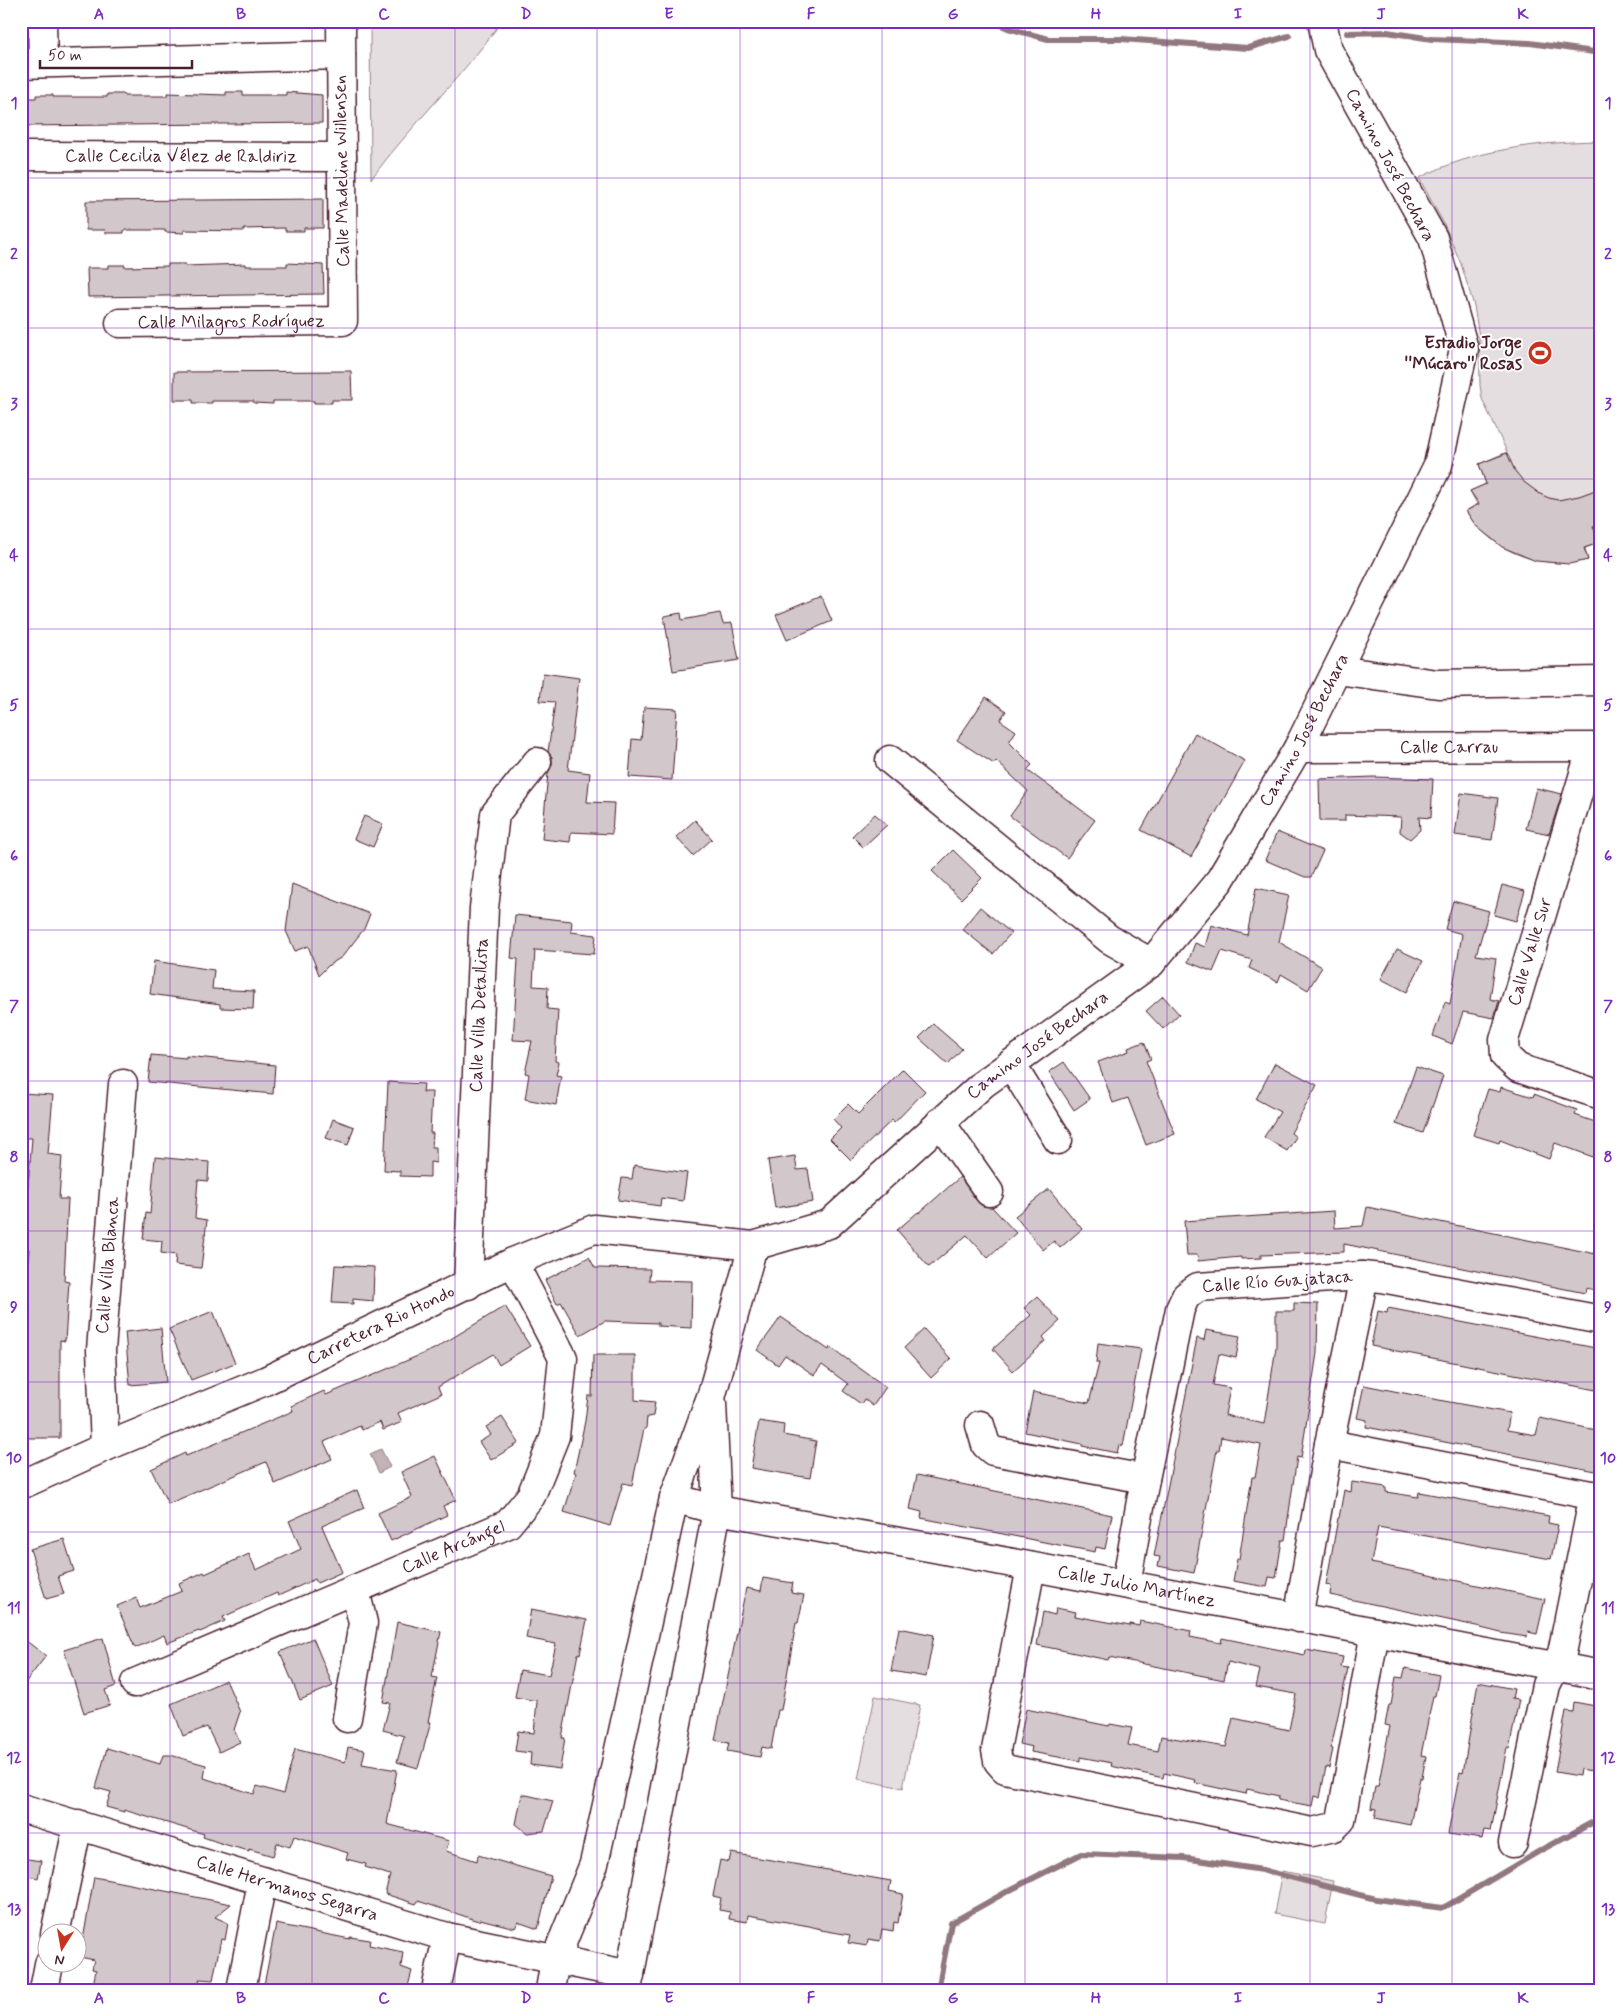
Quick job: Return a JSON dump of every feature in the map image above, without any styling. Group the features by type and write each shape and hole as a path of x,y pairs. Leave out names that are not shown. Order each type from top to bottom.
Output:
{"street":[{"path":"42,21 32,64 341,55"},
{"name":"Calle Madeline Willensen","path":"341,21 343,321"},
{"name":"Camino José Bechara","path":"753,1246 829,1224 983,1084 1151,962 1220,880 1298,748 1438,465 1464,348 1433,238 1328,50 1322,21"},
{"name":"Calle Cecilia Vélez de Raldiriz","path":"21,156 342,157"},
{"name":"Calle Milagros Rodríguez","path":"120,323 343,321"},
{"path":"1337,670 1438,684 1601,681"},
{"name":"Calle Carrau","path":"1298,748 1595,747"},
{"name":"Calle Valle Sur","path":"1595,747 1586,767 1504,1040 1505,1056 1518,1068 1601,1095"},
{"path":"890,760 1109,938 1151,962"},
{"name":"Calle Villa Detallista","path":"468,1285 484,908 495,814 537,762"},
{"path":"1011,1064 1058,1140"},
{"name":"Calle Villa Blanca","path":"105,1447 102,1350 123,1084"},
{"path":"940,1122 989,1192"},
{"name":"Carretera Rio Hondo","path":"21,1485 105,1447 265,1381 513,1262 594,1230 753,1246"},
{"path":"550,1990 556,1960 594,1864 674,1498 712,1394 753,1246"},
{"name":"Calle Arcángel","path":"136,1683 508,1524 531,1496 555,1436 563,1358 513,1262"},
{"path":"1298,1618 1329,1444 1362,1286 1362,1276"},
{"name":"Calle Río Guajataca","path":"1126,1584 1145,1479 1180,1309 1186,1296 1198,1287 1362,1276 1382,1278 1601,1320"},
{"path":"628,1982 717,1510 712,1394"},
{"path":"980,1425 986,1445 993,1451 1145,1479"},
{"path":"1329,1444 1597,1496 1562,1652 1546,1685 1514,1843"},
{"name":"Calle Julio Martínez","path":"674,1498 717,1510 1126,1584 1601,1674"},
{"path":"1031,1567 996,1750 998,1760 1006,1769 1312,1832 1334,1827 1341,1820 1375,1632"},
{"path":"346,1718 363,1623 355,1590"},
{"name":"Calle Hermanos Segarra","path":"21,1808 447,1937 556,1960 628,1982"},
{"path":"58,1924 78,1824"},
{"path":"241,1990 262,1882"},
{"path":"436,1990 447,1937"},
{"path":"44,1990 47,1974"}],"shaded area":[{"path":"370,21 502,21 487,42 371,179"},
{"name":"Estadio Jorge ''Múcaro'' Rosas","path":"1601,141 1601,523 1593,526 1599,543 1585,548 1588,560 1553,562 1536,560 1504,548 1477,526 1466,511 1477,504 1470,491 1486,484 1479,464 1507,452 1482,399 1479,337 1474,306 1461,264 1444,224 1419,178 1463,160 1508,149 1554,143"},
{"path":"381,1449 390,1467 379,1473 370,1454"},
{"path":"875,1696 920,1705 903,1788 858,1779"},
{"path":"1282,1871 1333,1881 1325,1924 1274,1914"}],"building":[{"path":"226,92 243,92 243,95 286,95 286,92 322,95 322,123 21,126 21,98 36,98 36,95 53,95 53,97 107,97 107,94 123,94 124,96 167,96 167,93 226,95"},
{"path":"323,199 323,228 304,228 304,231 285,231 285,228 244,229 244,231 184,230 184,233 165,232 165,230 124,230 124,233 106,233 105,230 86,230 86,201"},
{"path":"287,263 323,265 324,294 88,297 87,268 108,268 108,265 125,265 125,267 168,266 168,264 185,264 185,266 245,264 245,266 287,266"},
{"path":"351,371 352,400 332,400 332,403 273,401 273,404 254,403 254,401 193,403 193,400 174,400 174,372"},
{"path":"1507,453 1515,471 1524,482 1549,498 1558,500 1579,496 1601,488 1601,523 1593,526 1599,543 1584,548 1588,560 1569,564 1536,561 1502,547 1476,526 1466,511 1479,504 1470,491 1486,484 1479,464"},
{"path":"821,596 832,621 787,640 776,615"},
{"path":"681,613 682,620 720,613 723,624 732,623 739,660 673,671 664,616"},
{"path":"543,673 579,678 568,770 590,773 587,802 614,803 612,834 571,832 570,842 542,839 548,773 552,764 552,757 548,752 555,702 540,701"},
{"path":"986,697 1006,711 1000,720 1016,731 1009,742 1032,765 1027,770 1095,820 1067,858 1010,816 1028,791 996,761 994,764 957,740"},
{"path":"644,707 677,709 672,780 629,777 632,739 641,740"},
{"path":"1195,733 1245,761 1191,857 1141,830"},
{"path":"1374,777 1433,779 1431,818 1419,817 1420,830 1410,839 1400,832 1401,817 1345,815 1345,821 1320,821 1319,779"},
{"path":"1536,788 1562,794 1549,834 1526,829"},
{"path":"1461,793 1498,798 1492,840 1455,835"},
{"path":"875,814 887,825 863,847 852,836"},
{"path":"364,816 383,824 373,847 354,839"},
{"path":"695,820 712,839 693,856 676,837"},
{"path":"1277,832 1323,851 1311,877 1305,877 1265,860"},
{"path":"953,850 982,878 961,899 932,871"},
{"path":"292,884 370,914 364,929 342,957 329,965 319,975 308,946 295,951 286,931"},
{"path":"1502,885 1525,891 1516,921 1494,915"},
{"path":"1256,888 1289,895 1279,942 1322,967 1308,990 1281,974 1278,982 1249,968 1252,960 1222,951 1213,972 1188,962 1195,943 1205,947 1211,925 1247,935"},
{"path":"1453,901 1489,911 1476,955 1496,958 1490,999 1499,1001 1494,1018 1463,1012 1452,1044 1433,1036 1445,1002 1450,1004 1462,934 1445,929"},
{"path":"980,907 1011,933 993,954 962,929"},
{"path":"515,915 572,921 571,932 596,935 594,954 535,950 533,986 548,987 547,1009 558,1010 555,1061 559,1062 556,1075 561,1076 556,1105 525,1099 529,1074 525,1073 532,1041 513,1040 518,959 511,958"},
{"path":"1397,949 1423,961 1407,992 1381,979"},
{"path":"154,961 214,970 212,989 254,991 253,1009 220,1008 220,1004 150,994"},
{"path":"1163,996 1179,1014 1163,1029 1146,1011"},
{"path":"933,1024 962,1049 948,1064 919,1038"},
{"path":"1144,1042 1151,1059 1146,1061 1175,1134 1146,1145 1128,1098 1113,1103 1098,1062 1129,1051 1128,1048"},
{"path":"151,1055 186,1058 186,1056 275,1065 273,1094 148,1082"},
{"path":"1064,1062 1090,1099 1074,1110 1049,1072"},
{"path":"1275,1063 1317,1085 1291,1133 1296,1137 1287,1151 1264,1137 1280,1112 1256,1099"},
{"path":"1416,1067 1443,1076 1423,1133 1396,1124"},
{"path":"903,1069 925,1091 894,1123 892,1120 851,1160 830,1139 841,1128 833,1119 848,1104 858,1114"},
{"path":"388,1082 424,1084 423,1092 432,1092 430,1133 433,1133 432,1147 436,1147 436,1163 430,1162 430,1177 400,1176 400,1171 384,1170"},
{"path":"1501,1087 1533,1097 1534,1094 1577,1110 1575,1115 1601,1124 1601,1160 1555,1143 1549,1159 1500,1140 1499,1143 1473,1135 1488,1089 1500,1092"},
{"path":"21,1093 53,1095 48,1154 62,1156 59,1199 68,1199 64,1281 69,1282 65,1341 60,1340 60,1438 21,1438 21,1350 29,1249 21,1248 21,1228 23,1197 27,1197 32,1138 21,1138"},
{"path":"333,1119 354,1127 348,1145 326,1138"},
{"path":"795,1156 797,1170 808,1169 813,1202 775,1208 768,1160"},
{"path":"155,1157 209,1162 208,1181 198,1180 195,1218 207,1220 201,1268 175,1265 176,1255 161,1253 162,1241 143,1239 146,1213 150,1214"},
{"path":"634,1165 687,1173 683,1201 661,1198 660,1206 618,1200 622,1178 632,1179"},
{"path":"960,1177 977,1201 983,1206 992,1207 1016,1233 988,1258 967,1235 929,1267 897,1230"},
{"path":"1049,1189 1082,1229 1060,1248 1054,1241 1043,1250 1015,1216"},
{"path":"1367,1207 1601,1255 1601,1266 1595,1290 1586,1288 1585,1293 1344,1244 1344,1252 1261,1255 1261,1258 1241,1259 1241,1257 1198,1261 1197,1255 1187,1255 1184,1221 1334,1211 1335,1228 1363,1226"},
{"path":"589,1257 595,1268 650,1269 649,1280 692,1281 691,1328 658,1326 658,1323 605,1321 580,1335 561,1302 557,1304 545,1280"},
{"path":"335,1265 374,1267 373,1301 353,1299 353,1304 332,1303"},
{"path":"1037,1297 1060,1321 1043,1337 1046,1341 1013,1371 993,1349 1031,1315 1024,1308"},
{"path":"1294,1303 1318,1304 1317,1353 1301,1458 1297,1457 1285,1540 1282,1540 1276,1578 1269,1577 1267,1587 1233,1581 1237,1559 1239,1559 1252,1477 1255,1477 1261,1445 1221,1437 1194,1573 1158,1566 1160,1557 1154,1556 1197,1338 1204,1340 1206,1330 1240,1336 1236,1358 1219,1354 1213,1385 1230,1388 1225,1415 1264,1424 1276,1347 1276,1311 1294,1311"},
{"path":"505,1306 530,1346 499,1365 493,1354 438,1387 441,1394 398,1413 402,1422 383,1430 380,1422 362,1430 360,1426 324,1442 332,1459 275,1484 266,1462 168,1504 151,1469 185,1453 186,1456 293,1411 291,1406 324,1391 326,1395 434,1349"},
{"path":"1388,1308 1601,1349 1601,1391 1371,1346 1378,1311 1387,1313"},
{"path":"213,1311 235,1363 191,1380 169,1329"},
{"path":"781,1317 829,1350 830,1347 886,1387 873,1406 864,1399 861,1404 843,1391 848,1384 822,1365 814,1375 785,1355 778,1365 757,1350"},
{"path":"161,1328 166,1382 130,1385 125,1332"},
{"path":"924,1329 951,1359 931,1378 904,1348"},
{"path":"1098,1343 1141,1349 1123,1446 1119,1445 1117,1453 1025,1432 1033,1392 1089,1403 1099,1363 1096,1363"},
{"path":"593,1355 635,1355 635,1400 655,1402 653,1416 647,1417 646,1429 644,1429 632,1485 623,1483 610,1526 564,1512 576,1473 574,1472 585,1421 588,1396 592,1396"},
{"path":"1364,1385 1510,1413 1507,1430 1536,1435 1540,1418 1601,1431 1601,1472 1366,1427 1367,1420 1357,1418"},
{"path":"502,1417 519,1443 491,1460 479,1442 491,1435 486,1427"},
{"path":"759,1421 784,1425 783,1435 816,1441 810,1478 751,1468"},
{"path":"435,1456 456,1500 443,1506 447,1515 391,1541 378,1513 412,1497 401,1472"},
{"path":"917,1475 1112,1515 1105,1549 1096,1547 1095,1552 921,1518 922,1512 910,1509"},
{"path":"1352,1482 1386,1487 1386,1492 1418,1497 1419,1492 1549,1516 1548,1523 1558,1525 1551,1559 1378,1527 1371,1563 1545,1599 1537,1634 1528,1632 1527,1637 1501,1633 1481,1627 1330,1595 1331,1586 1326,1585 1338,1518 1344,1490 1351,1492"},
{"path":"357,1490 364,1508 322,1526 342,1572 317,1583 315,1579 278,1596 277,1593 223,1617 225,1621 200,1632 167,1643 164,1635 135,1648 117,1606 136,1598 140,1608 182,1591 179,1583 204,1572 205,1574 249,1554 256,1570 301,1549 289,1521"},
{"path":"64,1539 74,1571 58,1576 64,1594 46,1599 30,1549"},
{"path":"763,1578 793,1583 791,1593 804,1595 798,1623 796,1623 781,1710 778,1710 771,1749 762,1747 760,1757 727,1751 729,1743 715,1740 746,1588 761,1591"},
{"path":"1056,1608 1076,1612 1075,1616 1130,1626 1130,1624 1139,1626 1140,1621 1191,1631 1190,1637 1221,1643 1222,1638 1305,1655 1306,1650 1343,1657 1341,1667 1348,1668 1331,1748 1333,1749 1329,1768 1326,1767 1320,1798 1314,1796 1312,1806 1278,1800 1279,1796 1247,1789 1246,1794 1195,1783 1196,1780 1164,1773 1163,1778 1111,1766 1112,1763 1080,1757 1080,1761 1031,1752 1032,1747 1019,1744 1026,1709 1109,1726 1110,1724 1132,1728 1128,1745 1158,1751 1161,1736 1226,1747 1233,1718 1289,1730 1296,1694 1256,1687 1260,1670 1228,1662 1224,1680 1109,1657 1108,1660 1037,1645 1043,1612 1055,1615"},
{"path":"531,1609 587,1620 580,1654 578,1653 562,1738 565,1738 560,1769 530,1765 531,1753 515,1751 518,1731 534,1733 537,1701 515,1697 520,1670 549,1675 556,1644 526,1638"},
{"path":"397,1622 441,1632 432,1677 437,1678 428,1722 431,1722 418,1768 397,1762 404,1736 383,1730 390,1703 383,1702"},
{"path":"899,1628 934,1635 926,1677 891,1671"},
{"path":"21,1637 46,1656 21,1688"},
{"path":"103,1638 116,1686 105,1690 110,1705 84,1713 64,1650"},
{"path":"313,1638 333,1686 300,1700 280,1652"},
{"path":"1405,1668 1439,1675 1421,1755 1426,1756 1422,1778 1420,1778 1410,1825 1375,1818 1377,1809 1371,1808 1375,1787 1378,1787 1390,1726 1385,1725 1389,1705 1391,1705 1396,1677 1403,1678"},
{"path":"226,1680 240,1712 234,1730 240,1742 219,1752 207,1727 183,1736 171,1704"},
{"path":"1478,1682 1514,1689 1512,1699 1519,1700 1509,1749 1507,1748 1491,1831 1484,1830 1482,1839 1448,1834 1460,1772 1463,1773"},
{"path":"1574,1702 1601,1707 1601,1754 1598,1772 1580,1769 1579,1776 1555,1772 1566,1711 1573,1712"},
{"path":"348,1747 365,1750 362,1764 397,1770 387,1824 449,1841 446,1851 477,1861 478,1855 551,1876 538,1929 518,1922 515,1928 480,1919 479,1921 418,1901 416,1904 385,1894 390,1875 365,1867 366,1864 346,1859 348,1853 294,1836 290,1847 277,1843 273,1856 223,1844 203,1837 204,1834 124,1810 124,1812 106,1807 111,1792 96,1788 107,1748 160,1764 163,1755 170,1755 206,1765 204,1778 254,1794 257,1786 283,1794 295,1749 345,1762"},
{"path":"522,1794 553,1801 544,1831 527,1833 516,1824"},
{"path":"731,1853 891,1881 889,1891 903,1894 898,1923 894,1922 893,1931 882,1929 880,1941 868,1939 867,1946 848,1943 850,1935 809,1926 748,1915 747,1922 729,1919 730,1912 719,1910 721,1898 713,1896 720,1860 729,1862"},
{"path":"21,1858 41,1861 38,1878 21,1875"},
{"path":"94,1877 231,1904 215,1917 228,1923 225,1940 221,1939 213,1980 199,1979 202,1990 92,1990 96,1970 92,1969 94,1960 88,1959 88,1924 86,1924"},
{"path":"276,1924 350,1939 350,1937 370,1940 369,1945 403,1952 401,1967 412,1971 407,1990 263,1990"}],"waterway":[{"path":"992,21 1008,28 1048,39 1121,39 1248,48 1289,36"},
{"path":"1347,33 1387,32 1432,39 1530,43 1601,53"},
{"path":"938,1990 951,1923 1008,1891 1081,1854 1184,1858 1262,1870 1376,1899 1443,1908 1543,1849 1601,1818"}],"place":[{"name":"Estadio Jorge ''Múcaro'' Rosas","path":"1540,353"}]}
